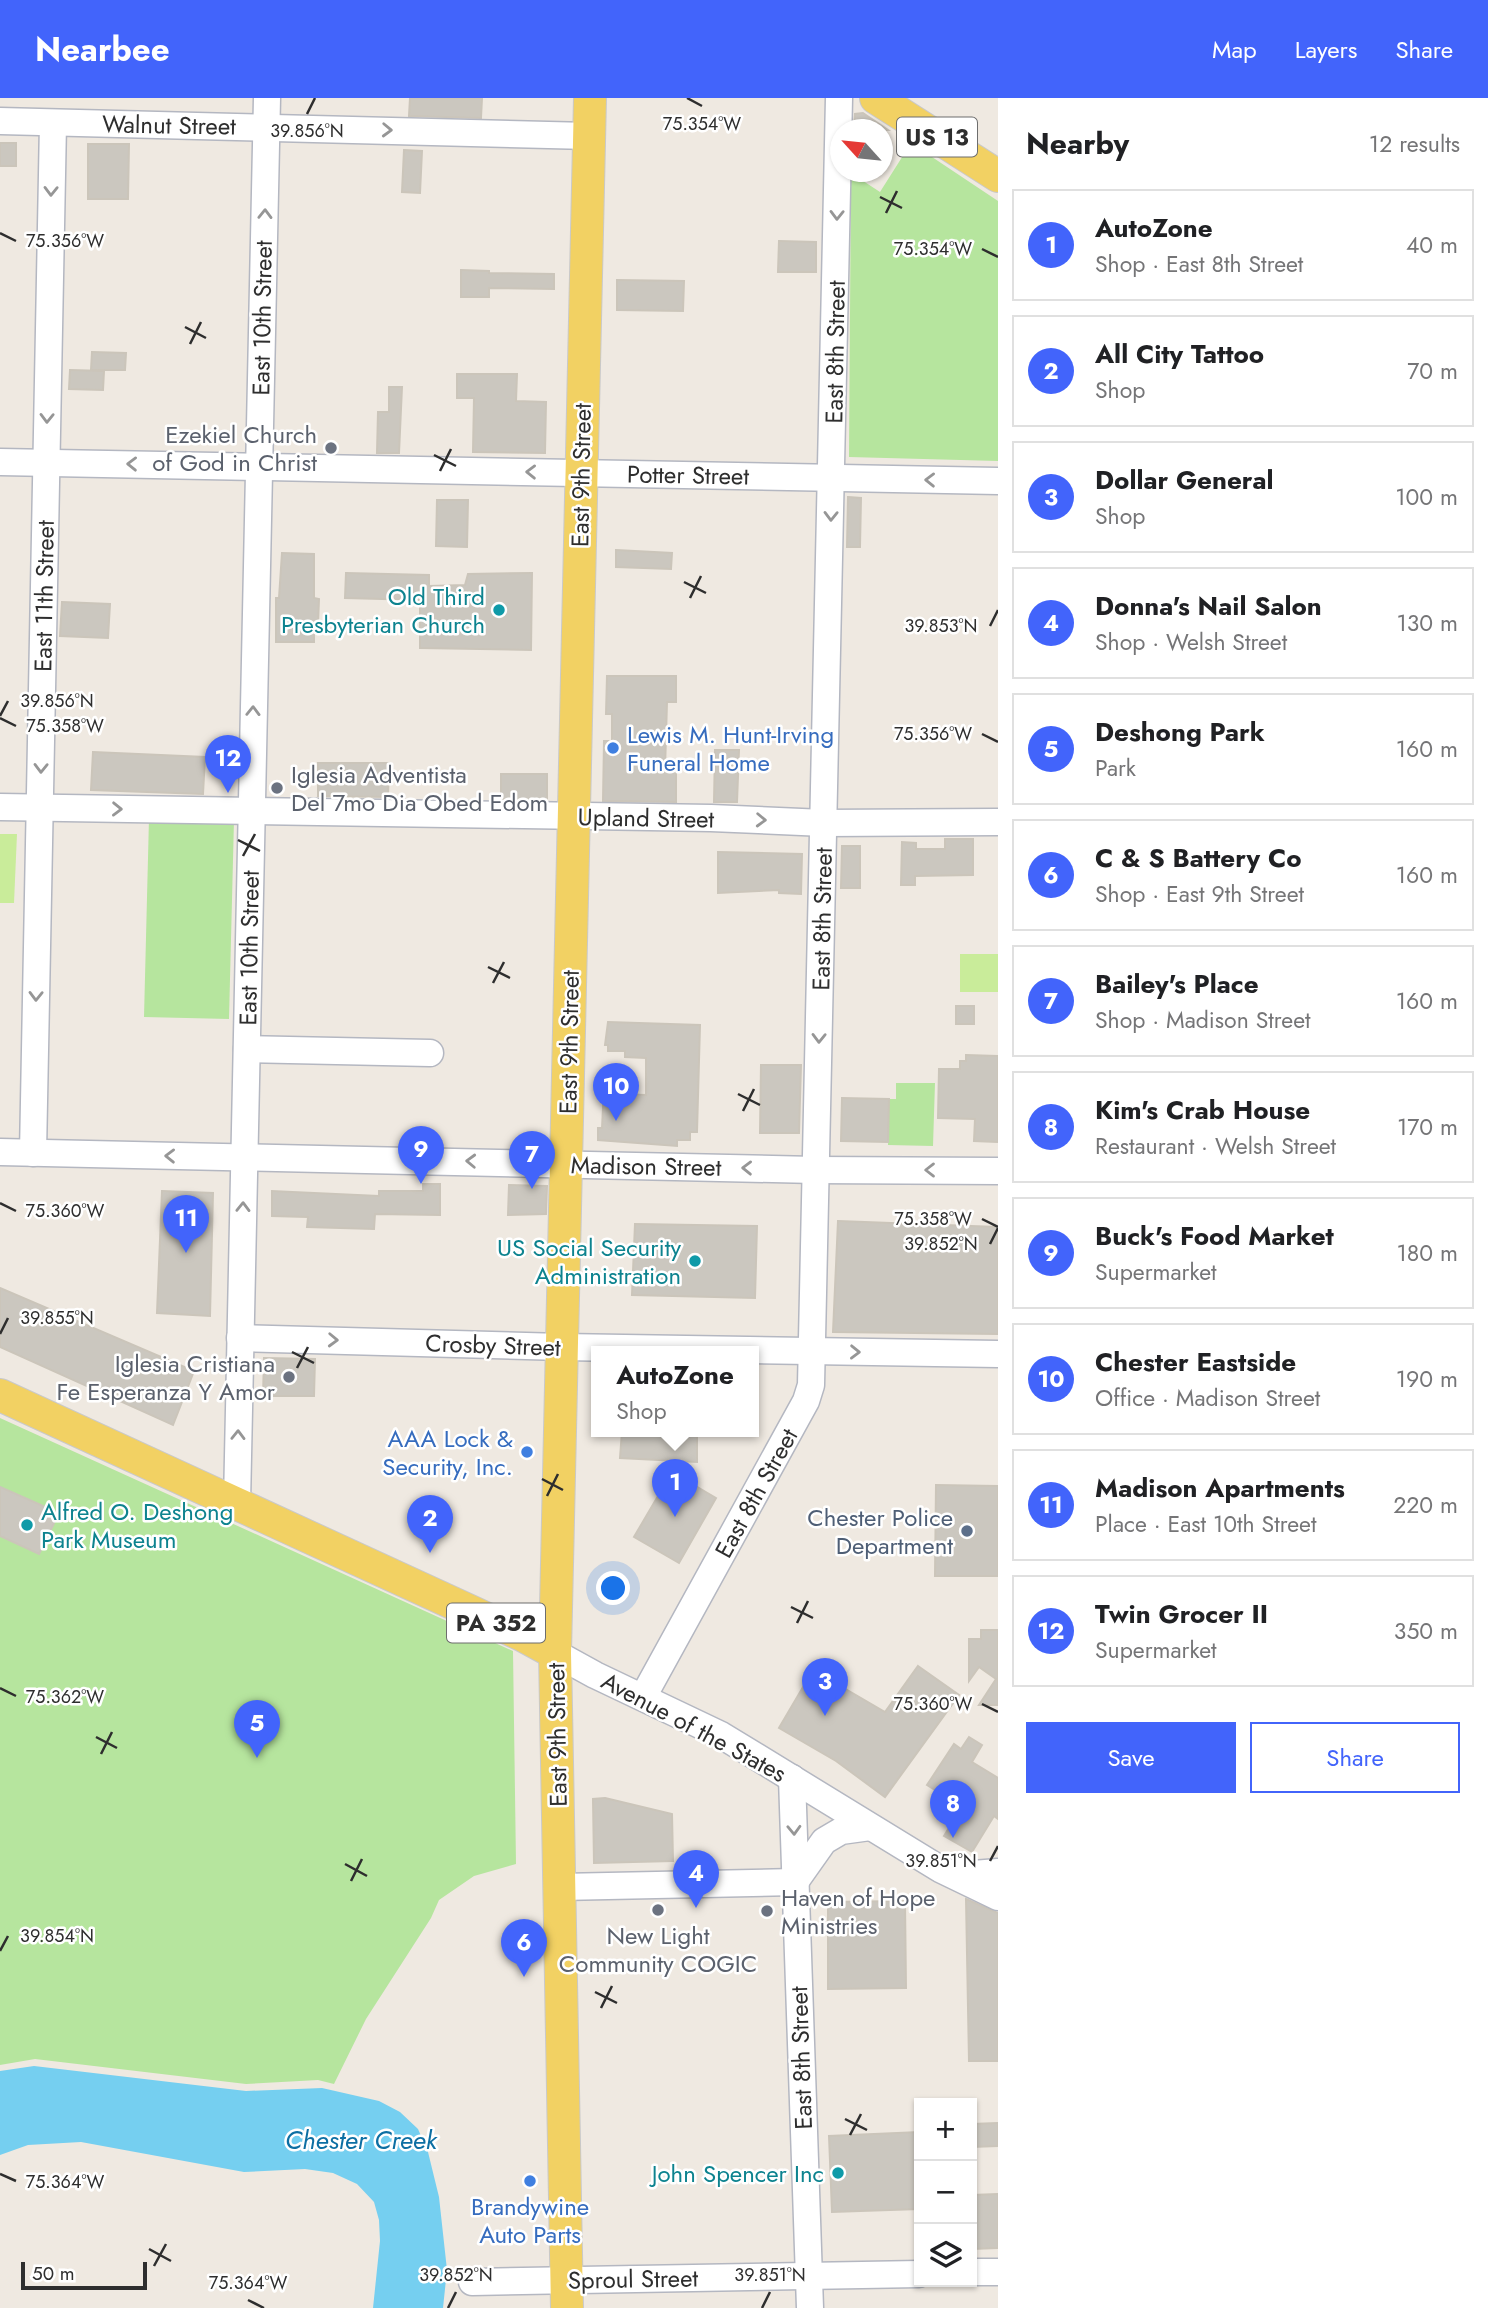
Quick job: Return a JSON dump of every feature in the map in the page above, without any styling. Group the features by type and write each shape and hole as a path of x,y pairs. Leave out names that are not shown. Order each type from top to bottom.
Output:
{"main road":[{"name":"East 9th Street","path":"567,2294 555,1653 590,98"},
{"name":"US 13","path":"876,98 998,176"},
{"name":"Avenue of the States","path":"0,1395 522,1635 555,1653"}],"street":[{"name":"East 10th Street","path":"237,1503 267,98"},
{"name":"East 8th Street","path":"643,1697 806,1401 811,1385 839,98"},
{"name":"Walnut Street","path":"0,121 589,136"},
{"name":"East 11th Street","path":"33,1153 52,123"},
{"name":"Potter Street","path":"0,462 998,481"},
{"name":"Upland Street","path":"0,807 824,823 998,822"},
{"path":"247,1049 430,1053"},
{"name":"Madison Street","path":"0,1152 815,1170 998,1171"},
{"name":"Crosby Street","path":"240,1338 591,1347"},
{"name":"Crosby Street","path":"759,1350 998,1354"},
{"name":"Avenue of the States","path":"555,1653 721,1735 940,1870 998,1897"},
{"name":"East 8th Street","path":"792,1778 810,2308"},
{"path":"559,1887 795,1882 824,1841 841,1831 870,1827"},
{"path":"940,1870 974,1874 998,1872"},
{"path":"977,2272 998,2272"},
{"name":"Sproul Street","path":"472,2281 567,2294 808,2277 914,2274"}],"green space":[{"path":"911,143 998,201 998,461 849,457 851,182 865,182 880,192 886,182 893,182 893,171"},
{"path":"149,818 234,820 229,1019 144,1017"},
{"path":"0,834 17,834 14,903 0,903"},
{"path":"960,954 998,954 998,992 960,992"},
{"path":"896,1083 935,1083 933,1146 888,1145 889,1099 896,1099"},
{"path":"0,1418 513,1651 516,1864 474,1876 439,1900 431,1918 366,2019 334,2084 318,2080 246,2084 35,2059 0,2065"}],"water":[{"name":"Chester Creek","path":"34,2066 246,2091 322,2088 379,2101 400,2112 418,2129 428,2152 439,2197 447,2270 443,2308 373,2308 380,2241 379,2220 374,2202 357,2184 333,2173 305,2169 244,2172 81,2142 28,2145 0,2155 0,2071"}],"building":[{"path":"410,98 482,98 481,118 409,116"},
{"path":"863,113 872,119 855,119 855,114"},
{"path":"0,143 16,143 16,166 0,166"},
{"path":"88,144 129,144 128,199 88,199"},
{"path":"404,150 422,151 420,193 402,192"},
{"path":"779,241 816,242 816,272 778,272"},
{"path":"461,270 554,274 554,289 489,288 489,297 461,297"},
{"path":"617,280 684,281 683,311 617,310"},
{"path":"92,352 126,353 125,370 91,370"},
{"path":"70,370 104,371 103,390 69,389"},
{"path":"457,374 517,374 516,401 546,402 545,453 473,452 474,398 457,398"},
{"path":"389,387 402,387 399,453 377,453 378,412 389,412"},
{"path":"848,497 861,498 860,547 847,547"},
{"path":"437,500 468,500 467,547 436,546"},
{"path":"616,550 672,553 671,569 616,567"},
{"path":"282,553 314,554 314,598 319,599 314,642 276,642 276,598 279,598"},
{"path":"346,573 429,575 429,586 465,585 468,574 532,573 531,650 420,648 420,600 345,598"},
{"path":"62,602 110,604 108,638 60,636"},
{"path":"607,676 676,676 676,702 667,702 665,770 676,770 676,802 603,801 604,741 612,741 612,714 606,714"},
{"path":"715,750 739,750 737,802 714,802"},
{"path":"93,752 205,757 203,794 91,790"},
{"path":"318,763 389,763 388,797 318,796"},
{"path":"501,774 547,774 547,800 501,799"},
{"path":"945,839 973,839 973,875 915,876 915,885 901,885 902,842 916,843 916,849 945,849"},
{"path":"842,846 860,846 860,888 841,888"},
{"path":"718,852 802,854 801,894 779,893 779,890 718,893"},
{"path":"956,1006 974,1006 974,1024 956,1024"},
{"path":"608,1022 700,1025 697,1132 690,1132 690,1140 677,1140 677,1146 598,1140 598,1128 602,1128 604,1087 617,1087 617,1094 646,1095 646,1058 625,1057 625,1051 608,1051 608,1045 605,1045"},
{"path":"966,1055 998,1056 998,1142 974,1141 975,1119 938,1118 939,1069 960,1069 960,1061 966,1061"},
{"path":"761,1065 801,1065 799,1133 760,1133"},
{"path":"842,1098 889,1099 888,1142 841,1141"},
{"path":"423,1184 440,1184 440,1215 375,1214 374,1229 307,1227 308,1217 272,1216 272,1191 379,1196 379,1191 423,1191"},
{"path":"509,1185 547,1186 546,1214 508,1215"},
{"path":"162,1191 213,1193 210,1316 157,1313"},
{"path":"838,1221 998,1227 998,1334 833,1332"},
{"name":"US Social Security Administration","path":"635,1224 757,1226 755,1298 632,1295"},
{"path":"0,1288 194,1371 173,1425 0,1347"},
{"name":"Iglesia Cristiana Fe Esperanza Y Amor","path":"264,1358 315,1359 314,1396 263,1396"},
{"path":"622,1437 697,1437 697,1462 620,1458"},
{"path":"672,1472 716,1498 679,1563 634,1537"},
{"name":"Chester Police Department","path":"936,1485 998,1486 998,1576 935,1576"},
{"name":"Alfred O. Deshong Park Museum","path":"0,1487 59,1513 39,1554 0,1536"},
{"path":"981,1630 998,1630 998,1705 979,1705 996,1679 979,1667 969,1681 969,1639 981,1639"},
{"path":"918,1666 959,1695 885,1797 836,1761 779,1728 813,1670 885,1712"},
{"path":"969,1737 982,1745 972,1762 998,1778 998,1819 994,1816 972,1852 944,1836 962,1807 927,1785 954,1744 961,1749"},
{"path":"605,1798 672,1814 673,1861 594,1863 593,1799"},
{"path":"966,1899 998,1913 998,2061 969,2061"},
{"path":"905,1901 906,1988 828,1989 828,1902"},
{"path":"998,2123 998,2146 977,2147 977,2124"},
{"path":"914,2132 914,2209 832,2212 829,2136"},
{"path":"998,2194 998,2248 977,2249 977,2195"}],"place":[{"name":"Ezekiel Church of God in Christ","path":"331,448"},
{"name":"Old Third Presbyterian Church","path":"499,610"},
{"name":"Lewis M. Hunt-Irving Funeral Home","path":"613,748"},
{"name":"Iglesia Adventista Del 7mo Dia Obed Edom","path":"277,788"},
{"name":"Twin Grocer II","path":"228,793"},
{"name":"Chester Eastside","path":"616,1121"},
{"name":"Buck's Food Market","path":"421,1184"},
{"name":"Bailey's Place","path":"532,1189"},
{"name":"Madison Apartments","path":"186,1253"},
{"name":"US Social Security Administration","path":"695,1261"},
{"name":"Iglesia Cristiana Fe Esperanza Y Amor","path":"289,1377"},
{"name":"AAA Lock & Security, Inc.","path":"527,1452"},
{"name":"AutoZone","path":"675,1517"},
{"name":"Alfred O. Deshong Park Museum","path":"27,1525"},
{"name":"Chester Police Department","path":"967,1531"},
{"name":"All City Tattoo","path":"430,1553"},
{"name":"Dollar General","path":"825,1716"},
{"name":"Deshong Park","path":"257,1758"},
{"name":"Kim's Crab House","path":"953,1838"},
{"name":"Donna's Nail Salon","path":"696,1908"},
{"name":"New Light Community COGIC","path":"658,1910"},
{"name":"Haven of Hope Ministries","path":"767,1911"},
{"name":"C & S Battery Co","path":"524,1977"},
{"name":"John Spencer Inc","path":"838,2173"},
{"name":"Brandywine Auto Parts","path":"530,2181"}]}
